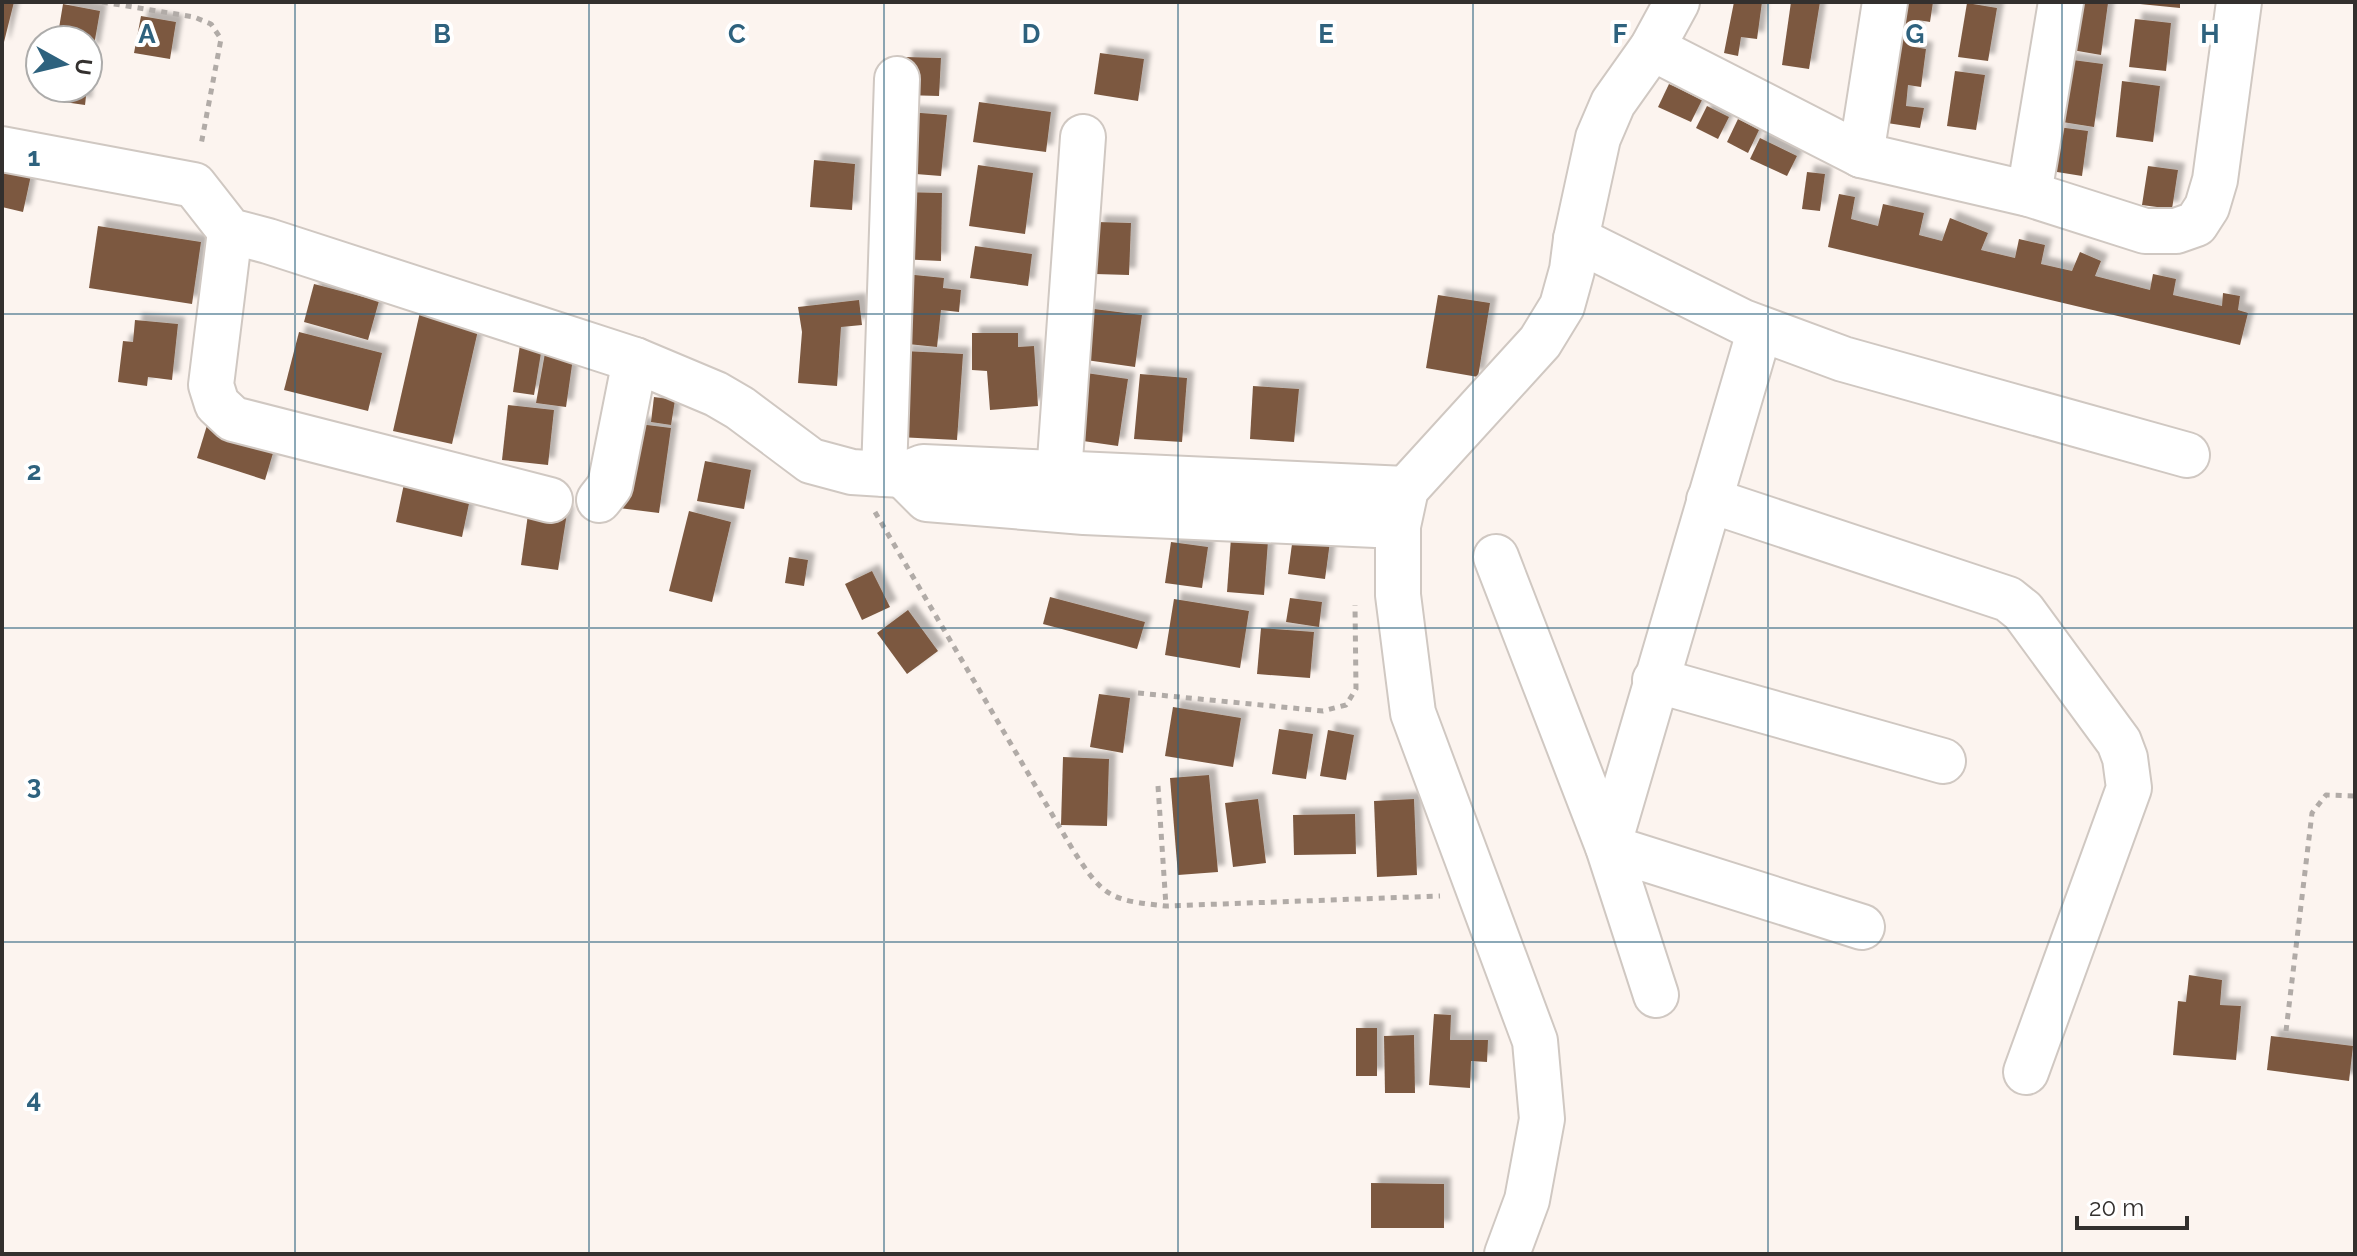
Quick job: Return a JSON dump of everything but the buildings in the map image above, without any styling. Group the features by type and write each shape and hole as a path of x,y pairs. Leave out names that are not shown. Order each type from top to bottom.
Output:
{"street":[{"path":"1507,1254 1527,1200 1542,1119 1535,1041 1413,713 1398,595 1402,508 1540,342 1562,306 1598,138 1613,103 1652,48 1677,2"},
{"path":"1861,155 1885,2"},
{"path":"2029,194 2061,2"},
{"path":"1652,48 1861,155 2029,194 2145,231 2176,231 2196,224 2207,207 2215,180 2239,2"},
{"path":"880,474 897,79"},
{"path":"1059,474 1083,137"},
{"path":"2,149 194,185 230,231 635,360 728,401 811,461 880,474 927,499 1125,495 1402,508"},
{"path":"230,231 211,385 217,404 233,419 550,500"},
{"path":"1576,239 1760,329 1843,359 2187,455"},
{"path":"1608,847 1760,329"},
{"path":"599,500 610,486 635,360"},
{"path":"880,474 923,467 1059,474 1125,495"},
{"path":"1709,500 2008,599 2023,611 2119,742 2125,758 2129,788 2026,1072"},
{"path":"1496,557 1608,847 1656,995"},
{"path":"1655,680 1943,761"},
{"path":"1608,847 1862,927"}],"path":[{"path":"102,2 194,17 211,24 221,39 194,185"},
{"path":"880,474 1090,877 1108,894 1134,902 1166,906 1481,895"},
{"path":"1138,693 1323,711 1346,705 1356,689 1355,599"},
{"path":"1158,786 1166,906"},
{"path":"2286,1031 2312,813 2326,795 2355,796"}]}
